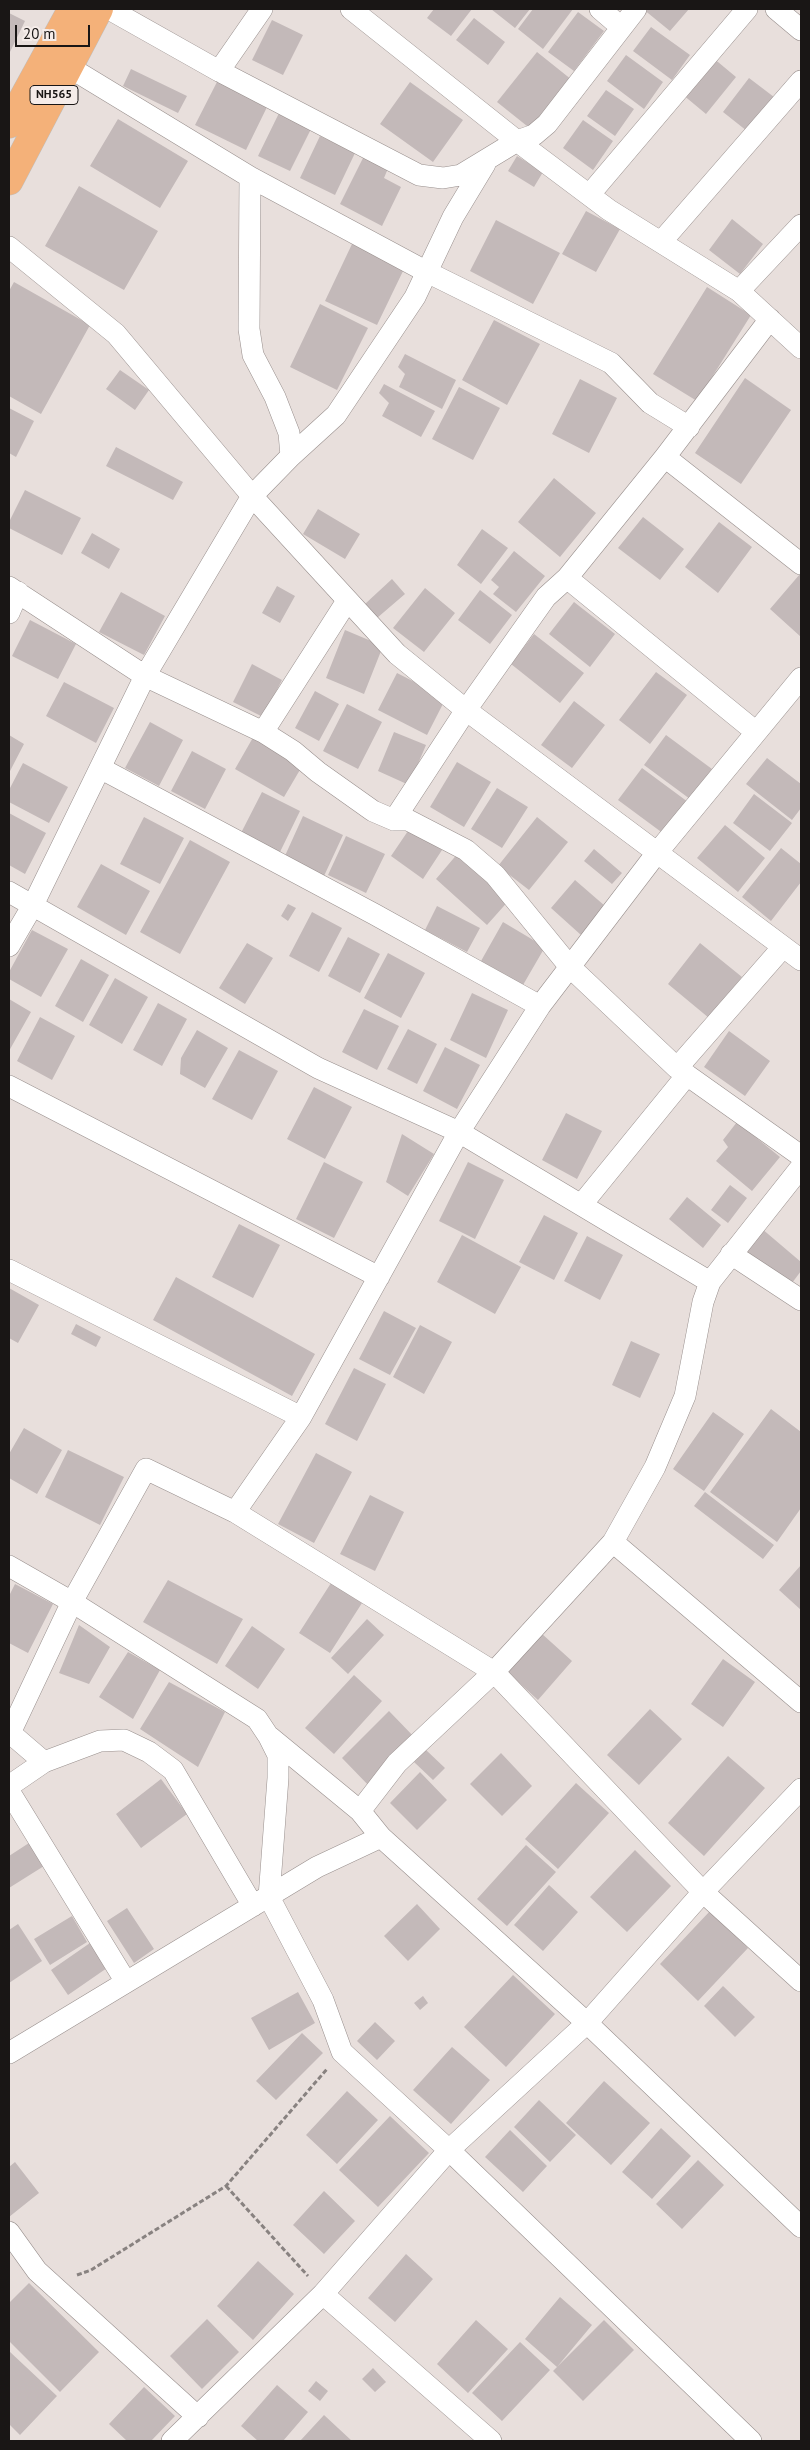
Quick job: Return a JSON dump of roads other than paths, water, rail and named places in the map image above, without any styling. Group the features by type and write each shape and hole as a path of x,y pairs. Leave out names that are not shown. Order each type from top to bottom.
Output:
{"highway":[{"name":"NH565","path":"9,124 72,9"},
{"name":"NH565","path":"9,181 99,9"}],"street":[{"path":"109,9 218,71 419,174 443,178 461,175 517,141 534,135 547,124 636,9"},
{"path":"218,71 262,9"},
{"path":"352,9 517,141 590,194 738,291 801,348"},
{"path":"600,9 621,27"},
{"path":"590,194 747,9"},
{"path":"776,9 801,30"},
{"path":"69,67 250,177 427,272 611,363 650,403 689,427"},
{"path":"661,242 801,81"},
{"path":"9,946 33,905 145,676 252,496 291,456 336,415 415,297 453,217 487,159"},
{"path":"250,177 250,338 253,355 275,396 289,433 291,456"},
{"path":"738,291 801,225"},
{"path":"9,247 116,334 252,496 397,654 466,710 656,854 801,960"},
{"path":"394,820 466,710 546,596 566,578 665,457 770,319"},
{"path":"665,457 801,564"},
{"path":"566,578 756,732"},
{"path":"9,614 13,590 145,676 263,732 293,751 318,772 373,812 394,820 408,820 466,850 495,875 570,967 682,1072 801,1156"},
{"path":"263,732 347,601"},
{"path":"235,1512 301,1417 459,1132 540,1006 656,854 801,678"},
{"path":"100,768 374,914 540,1006"},
{"path":"9,892 318,1068 459,1132 710,1282"},
{"path":"582,1204 682,1072 783,947"},
{"path":"9,1086 379,1277"},
{"path":"360,1811 397,1763 494,1672 613,1542 655,1467 685,1396 703,1302 710,1282 801,1167"},
{"path":"731,1254 801,1300"},
{"path":"9,1270 301,1417"},
{"path":"44,1762 9,1733 72,1602 146,1469 235,1512 494,1672 703,1892 801,1981"},
{"path":"613,1542 801,1702"},
{"path":"9,1566 72,1602 257,1719 278,1755 278,1778 261,1902"},
{"path":"269,1737 360,1811 381,1836 587,2023 801,2227"},
{"path":"9,1786 44,1762 100,1741 124,1740 149,1752 173,1770 261,1902 323,2000 342,2052 450,2150 751,2441"},
{"path":"175,2441 323,2294 450,2150 587,2023 703,1892 801,1789"},
{"path":"9,1791 126,1982"},
{"path":"9,2053 317,1867 381,1836"},
{"path":"9,2232 37,2271 198,2417"},
{"path":"323,2294 491,2441"}]}
